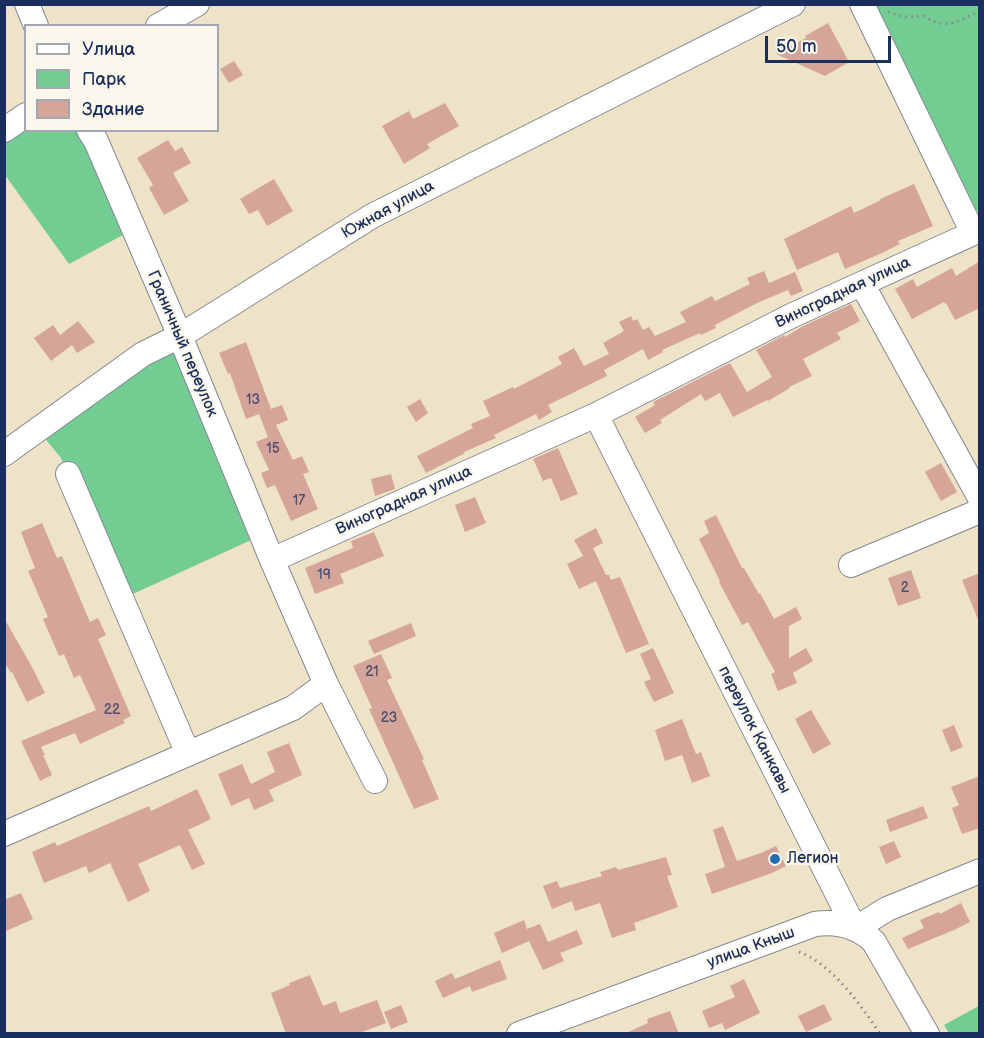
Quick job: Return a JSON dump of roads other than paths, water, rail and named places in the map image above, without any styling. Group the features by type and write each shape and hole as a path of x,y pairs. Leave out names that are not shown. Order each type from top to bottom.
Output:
{"street":[{"path":"27,4 35,24"},
{"path":"162,24 197,4"},
{"name":"Южная улица","path":"4,454 143,354 180,336 372,216 793,4"},
{"path":"862,4 976,232"},
{"path":"4,130 24,116"},
{"name":"Граничный переулок","path":"90,132 180,336 272,560"},
{"name":"Виноградная улица","path":"272,560 596,415 793,315 976,232"},
{"path":"862,284 980,498"},
{"name":"переулок Канкавы","path":"596,415 855,929 874,942 927,1034"},
{"path":"68,474 188,754"},
{"path":"851,565 980,511"},
{"path":"272,560 326,684 375,781"},
{"path":"4,834 293,708 326,684"},
{"path":"855,929 887,909 980,871"},
{"name":"улица Кныш","path":"519,1034 815,924 837,923 855,929"}],"place":[{"name":"Легион","path":"775,859"}]}
